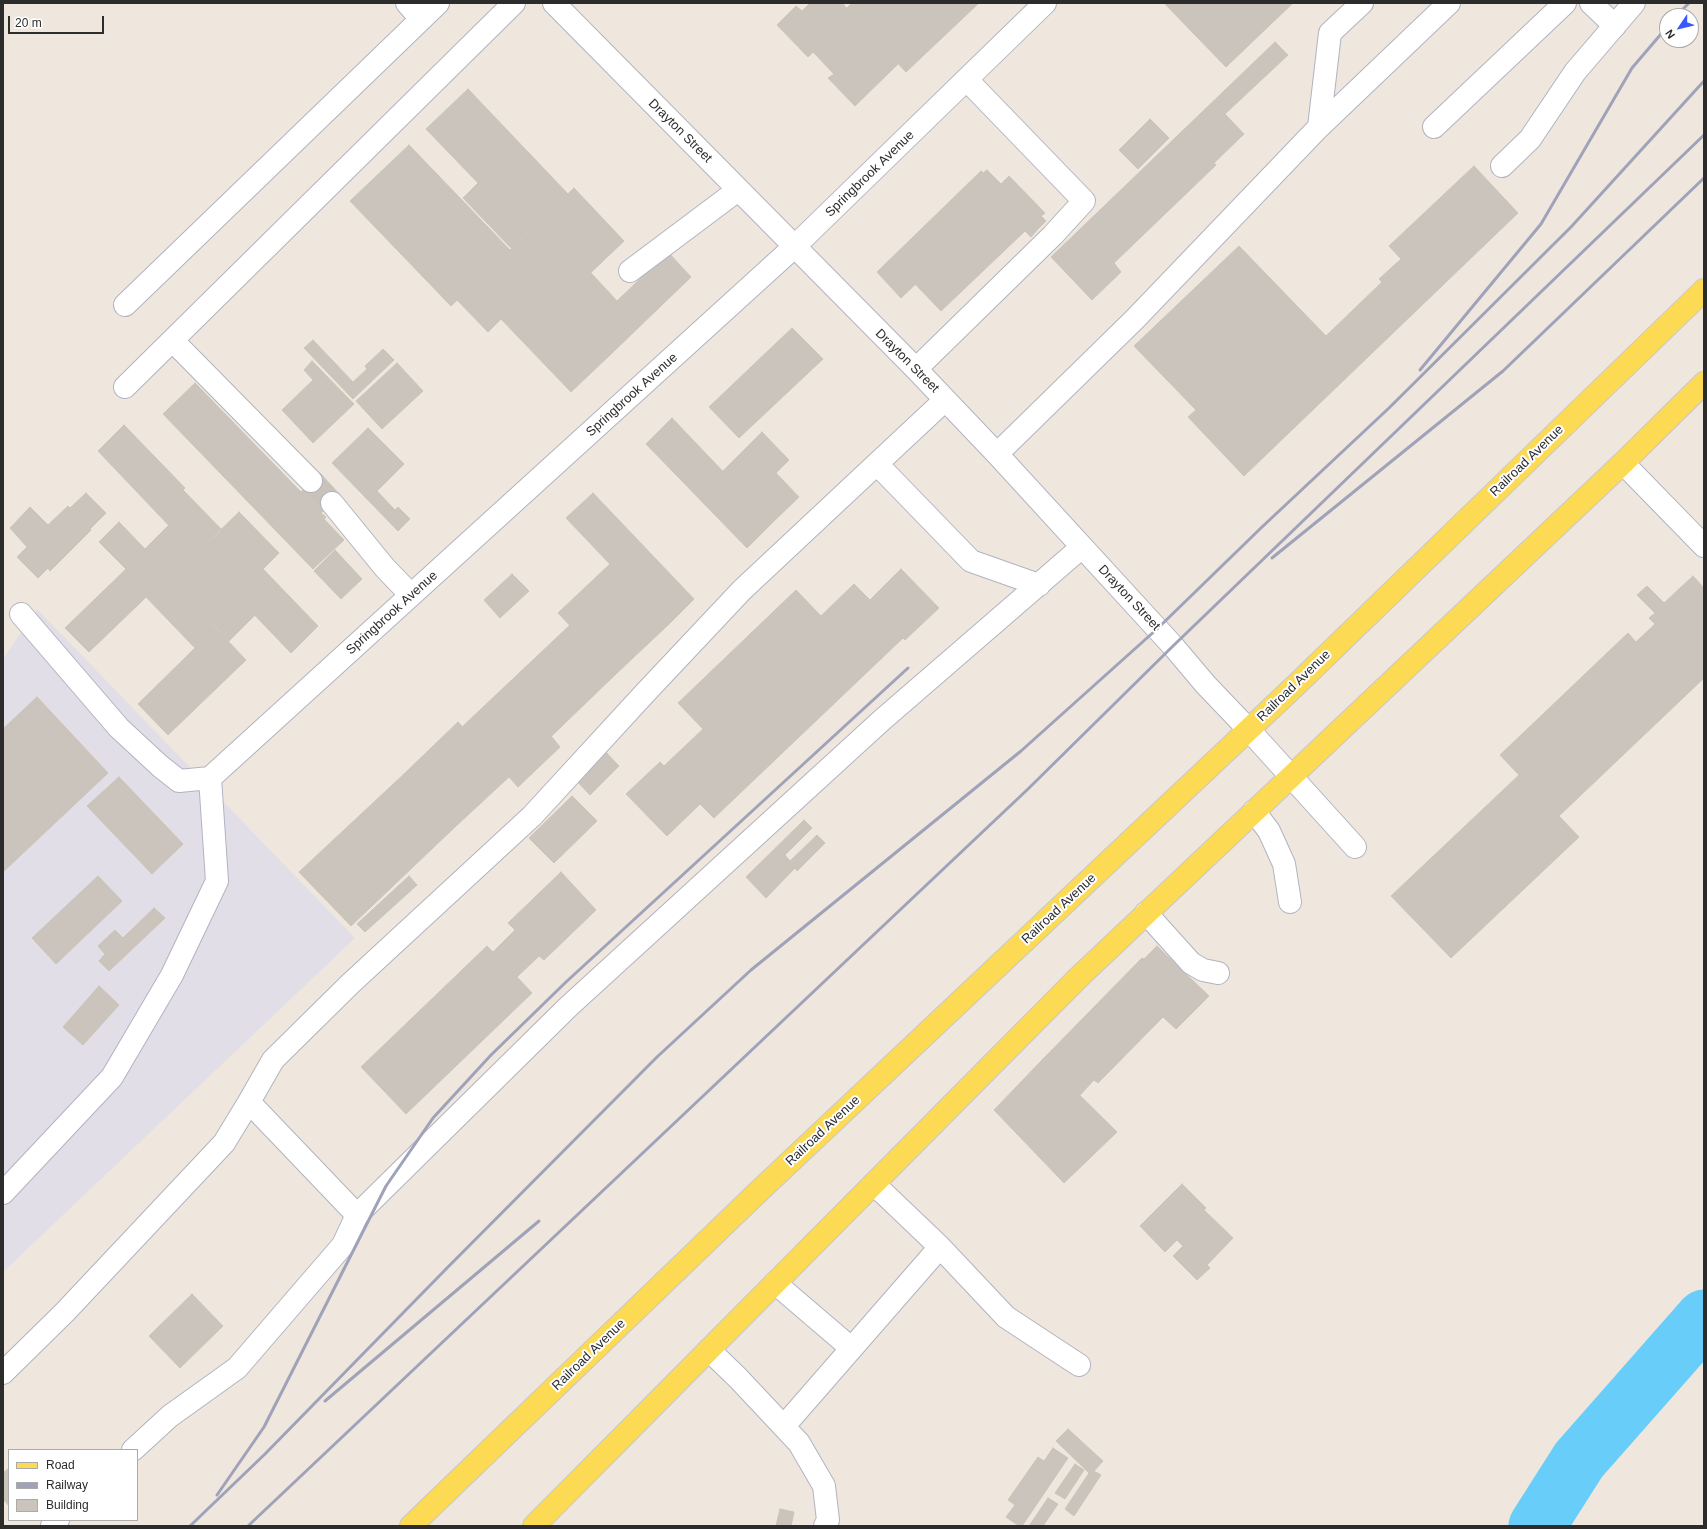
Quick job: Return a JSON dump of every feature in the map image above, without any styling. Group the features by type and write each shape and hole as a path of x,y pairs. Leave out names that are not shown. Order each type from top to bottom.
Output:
{"main road":[{"name":"Railroad Avenue","path":"411,1526 756,1194 1249,730 1704,290"},
{"path":"534,1526 1079,977 1623,463 1704,383"}],"street":[{"path":"407,3 421,19"},
{"path":"125,305 438,3"},
{"path":"125,387 514,3"},
{"name":"Drayton Street","path":"554,3 916,369 997,454 1355,847"},
{"name":"Springbrook Avenue","path":"210,778 794,247 1045,3"},
{"path":"1319,127 1330,33 1362,3"},
{"path":"997,454 1135,319 1319,127 1449,3"},
{"path":"1434,127 1565,3"},
{"path":"1591,3 1615,26"},
{"path":"1502,166 1530,139 1575,72 1634,3"},
{"path":"916,369 1048,241 1084,201 967,80"},
{"path":"630,271 738,190"},
{"path":"173,341 311,481"},
{"path":"3,1373 65,1312 224,1143 273,1060 350,984 532,816 640,698 742,590 945,400"},
{"path":"1623,463 1704,546"},
{"path":"877,464 971,561 1039,585"},
{"path":"332,503 385,568 411,595"},
{"path":"134,1449 170,1416 237,1368 343,1245 357,1215 568,1007 882,720 1082,547"},
{"path":"3,1193 112,1077 172,975 217,880 210,778 179,781 160,766 119,728 21,614"},
{"path":"1254,811 1269,831 1284,864 1290,902"},
{"path":"1146,913 1191,963 1203,970 1218,973"},
{"path":"249,1102 357,1215"},
{"path":"874,1184 940,1247 1006,1317 1079,1365"},
{"path":"784,1426 940,1247"},
{"path":"775,1283 851,1348"},
{"path":"709,1350 738,1378 799,1443 824,1486 828,1520 825,1526"}],"shaded area":[{"path":"37,609 355,938 3,1272 3,659"}],"building":[{"path":"810,3 842,3 898,64 855,106 828,78 834,74 813,52 808,57 777,25 796,6 802,11"},
{"path":"852,3 979,3 906,72 847,8"},
{"path":"1164,3 1293,3 1226,67"},
{"path":"1275,42 1288,55 1225,114 1244,134 1214,163 1216,165 1114,263 1121,272 1092,300 1051,257"},
{"path":"468,89 568,194 512,249 463,198 478,183 426,129"},
{"path":"1150,119 1169,138 1138,169 1119,150"},
{"path":"409,145 510,250 451,306 350,201"},
{"path":"1474,166 1518,213 1244,476 1188,417 1196,410 1134,346 1239,246 1326,336 1382,282 1379,279 1401,259 1389,246"},
{"path":"987,170 1001,184 1009,176 1045,213 1041,216 1046,221 1037,230 983,173"},
{"path":"981,171 1006,198 901,298 877,272"},
{"path":"574,188 624,241 560,302 510,250"},
{"path":"1006,198 1037,230 1031,237 1025,231 941,311 915,284"},
{"path":"510,250 610,355 571,392 501,319 488,332 457,300"},
{"path":"668,252 691,277 610,355 560,302 591,273 617,301"},
{"path":"792,328 823,359 739,438 709,407"},
{"path":"313,340 353,382 367,369 365,366 383,349 394,360 353,399 304,348"},
{"path":"312,361 354,404 313,443 282,410 313,380 304,370"},
{"path":"397,363 423,391 382,429 356,401"},
{"path":"195,383 301,492 320,473 340,495 321,513 326,517 324,519 344,540 313,569 163,414"},
{"path":"672,418 772,523 747,548 646,444"},
{"path":"124,425 185,488 183,490 222,530 196,554 98,451"},
{"path":"368,428 404,464 377,491 395,510 398,507 410,519 398,531 332,463"},
{"path":"762,432 789,460 776,473 799,497 772,523 723,471"},
{"path":"86,493 106,513 50,571 48,568 38,578 17,557 27,547 10,528 30,507 48,525 68,506 70,508"},
{"path":"593,493 694,599 668,625 566,518"},
{"path":"239,512 279,553 263,569 318,626 291,653 196,554"},
{"path":"119,522 145,549 169,525 255,615 229,641 167,577 89,652 65,628 126,569 99,542"},
{"path":"335,550 362,579 341,599 314,571"},
{"path":"610,564 668,625 616,674 558,613"},
{"path":"901,569 939,608 905,640 903,638 714,818 700,804 667,836 626,794 660,762 664,766 703,729 678,703 796,590 821,616 854,584 870,600"},
{"path":"512,574 529,591 500,618 484,600"},
{"path":"1693,576 1704,588 1704,678 1559,816 1579,837 1451,958 1391,896 1519,775 1500,755 1628,633 1636,642 1655,624 1649,618 1655,613 1637,595 1647,586 1664,603"},
{"path":"167,577 246,660 168,735 138,704 195,648 146,597"},
{"path":"570,625 616,674 509,777 462,727"},
{"path":"37,697 108,773 3,872 3,729"},
{"path":"458,722 509,777 455,827 404,774"},
{"path":"551,736 560,747 518,787 509,777"},
{"path":"601,747 619,766 590,795 572,776"},
{"path":"404,774 455,827 351,926 299,872"},
{"path":"119,777 183,844 152,874 87,806"},
{"path":"572,796 597,821 554,863 529,838"},
{"path":"804,820 812,828 785,855 790,861 817,835 825,843 797,871 795,868 766,898 746,877"},
{"path":"561,872 596,910 544,960 539,956 517,977 532,993 406,1114 361,1067 487,946 493,952 515,930 508,923"},
{"path":"98,876 122,901 56,964 32,938"},
{"path":"409,876 417,885 365,932 357,924"},
{"path":"154,908 165,918 109,971 99,961 105,954 98,946 115,930 123,938"},
{"path":"1157,946 1209,996 1176,1029 1163,1017 1098,1083 1094,1080 1080,1095 1043,1059 1142,958 1144,959"},
{"path":"99,986 119,1005 83,1045 63,1027"},
{"path":"1043,1059 1117,1132 1064,1183 994,1110"},
{"path":"1182,1184 1206,1208 1204,1210 1233,1238 1207,1265 1210,1268 1197,1280 1173,1256 1183,1246 1177,1240 1165,1252 1140,1226"},
{"path":"192,1294 223,1326 180,1368 149,1336"},
{"path":"1068,1429 1103,1461 1094,1471 1101,1475 1074,1516 1065,1509 1089,1473 1056,1441"},
{"path":"1053,1448 1068,1458 1022,1526 1019,1526 1006,1517 1015,1505 1008,1500 1038,1457 1044,1461"},
{"path":"1075,1464 1084,1470 1065,1499 1055,1493"},
{"path":"8,1469 8,1505 3,1499 3,1473"},
{"path":"1048,1498 1058,1504 1043,1526 1029,1526"},
{"path":"780,1509 794,1512 791,1526 776,1526"}],"waterway":[{"path":"1537,1526 1579,1460 1704,1318"}],"tunnel":[{"path":"311,481 332,503"}],"railway":[{"path":"1684,8 1689,3"},
{"path":"1420,370 1541,224 1632,68 1659,36"},
{"path":"190,1526 265,1454 657,1057 751,970 1021,751 1157,629 1262,527 1389,408 1571,227 1704,81"},
{"path":"248,1526 1028,789 1173,646 1704,135"},
{"path":"1272,558 1503,371 1704,178"},
{"path":"217,1495 264,1427 386,1186 433,1118 491,1055 566,982 908,668"},
{"path":"325,1401 539,1221"}]}
